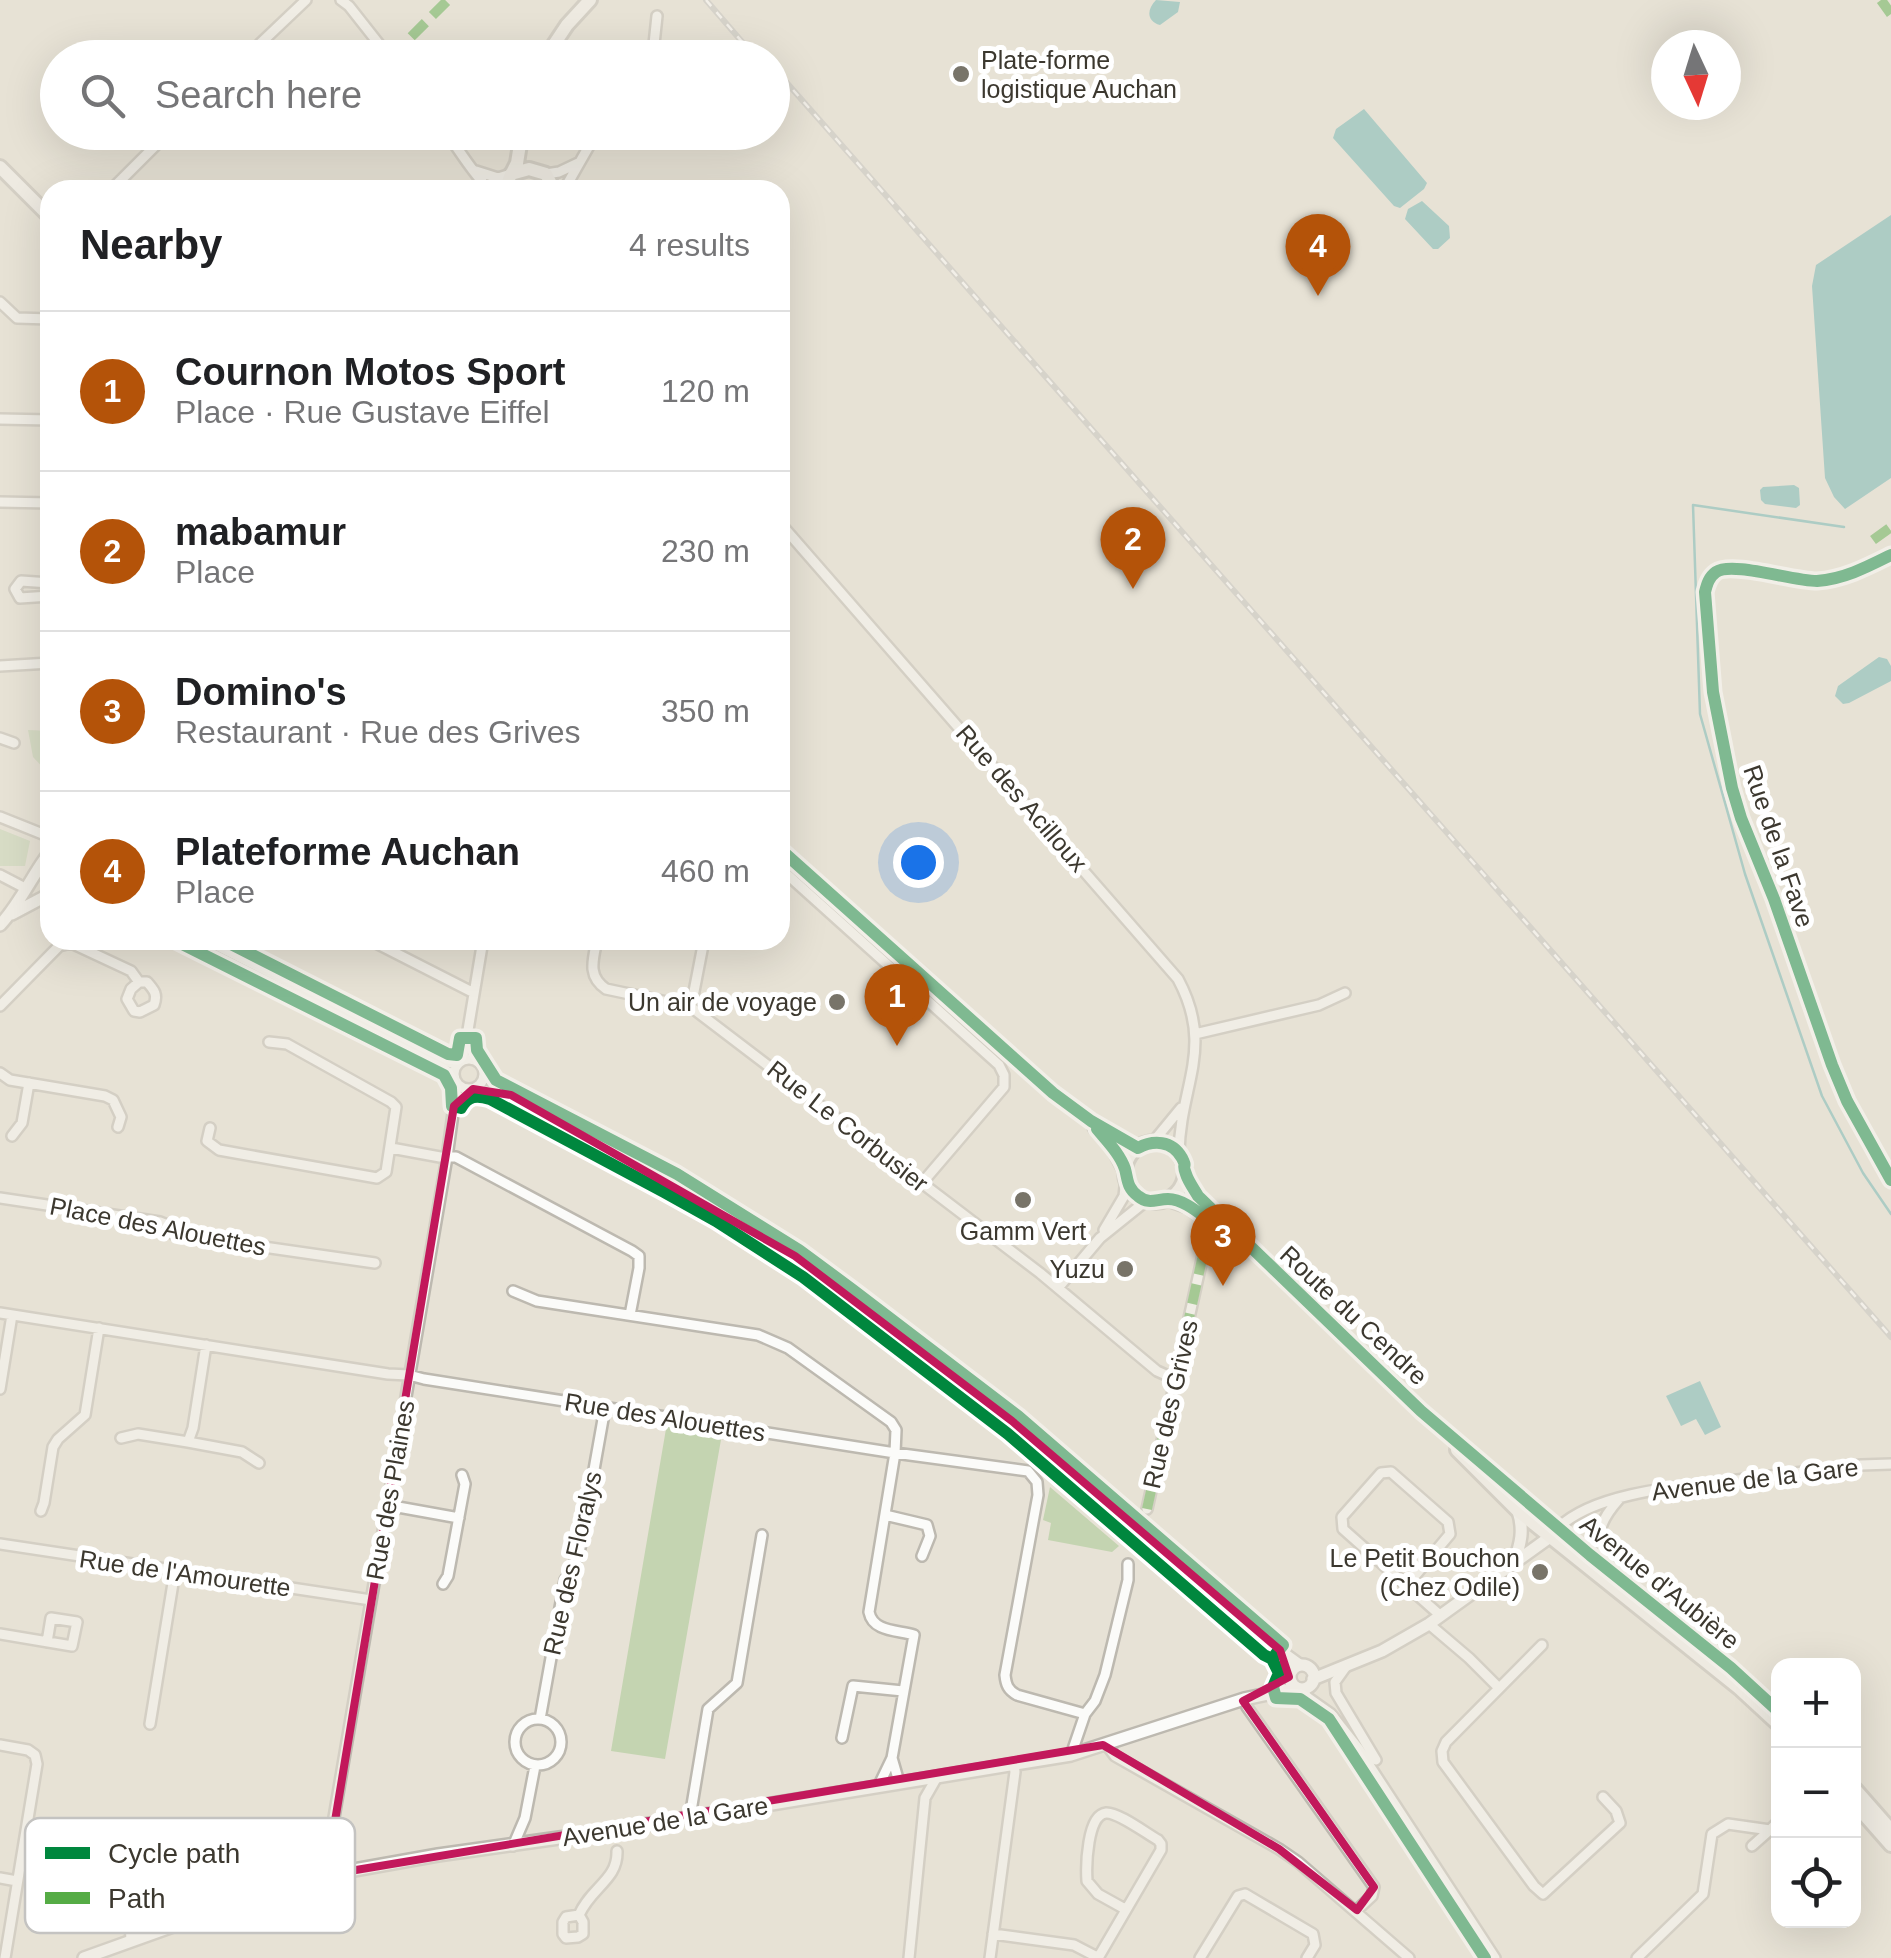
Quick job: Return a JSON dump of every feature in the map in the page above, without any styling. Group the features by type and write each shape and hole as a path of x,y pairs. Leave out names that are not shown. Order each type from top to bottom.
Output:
{"main road":[{"path":"557,40 590,0"},
{"path":"509,180 520,150"},
{"path":"529,150 548,180"},
{"path":"0,166 40,207"},
{"path":"511,174 529,169 544,173"},
{"path":"0,178 40,218"},
{"path":"790,858 1054,1093 1091,1122 1138,1148"},
{"path":"1091,1122 1114,1149 1133,1192 1146,1200 1168,1199 1180,1188 1184,1163 1178,1153 1153,1142 1130,1155 1126,1174"},
{"name":"Route du Cendre","path":"1185,1174 1198,1196 1255,1253 1554,1532"},
{"name":"Route du Cendre","path":"1168,1199 1188,1206 1255,1253"},
{"name":"Route du Cendre","path":"1421,1411 1518,1511 1554,1532"},
{"name":"Avenue d'Aubière","path":"1554,1532 1732,1668 1771,1704"},
{"name":"Avenue d'Aubière","path":"1554,1532 1771,1718"},
{"path":"1861,1796 1891,1830"},
{"path":"1861,1811 1891,1845"}],"street":[{"path":"263,40 306,0"},
{"path":"341,0 376,40"},
{"path":"654,40 657,16"},
{"path":"121,180 151,150"},
{"path":"460,150 480,180"},
{"path":"569,180 586,150"},
{"path":"544,173 559,172 578,163"},
{"path":"0,166 40,200"},
{"path":"476,172 498,178 511,174"},
{"path":"0,302 17,318 40,319"},
{"path":"0,419 40,420"},
{"path":"0,502 40,503"},
{"name":"Rue des Acilloux","path":"790,534 1168,965 1184,989 1195,1034 1194,1070 1179,1130 1178,1153"},
{"name":"Rue de la Fave","path":"1891,555 1850,575 1821,580 1794,580 1733,567 1718,570 1708,579 1706,592 1713,692 1741,818 1774,899 1832,1066 1891,1180"},
{"path":"40,582 21,581 15,589 17,596 25,599 40,596"},
{"path":"0,666 40,664"},
{"path":"0,738 14,744"},
{"path":"0,817 40,833"},
{"path":"4,921 40,866"},
{"path":"0,875 40,893"},
{"path":"790,877 999,1065 1004,1075 1004,1087 922,1183"},
{"path":"4,921 40,900"},
{"path":"0,1006 55,950"},
{"path":"84,950 132,970 139,982"},
{"path":"226,950 457,1069"},
{"path":"391,950 474,993"},
{"name":"Rue des Plaines","path":"334,1818 446,1157 457,1069 467,1038 480,950"},
{"path":"595,950 592,972 606,990 690,1006 702,950"},
{"path":"1195,1034 1318,1005 1345,992"},
{"name":"Rue Le Corbusier","path":"690,1006 1058,1288 1157,1371 1176,1379"},
{"path":"467,1038 490,1080 508,1094 672,1180 795,1256 1012,1421 1280,1650 1301,1676 1308,1697 1330,1714 1358,1748 1496,1958"},
{"path":"210,1128 207,1140 219,1150 377,1178 386,1172 396,1107 287,1044 269,1042"},
{"path":"457,1069 469,1059 481,1067"},
{"path":"454,1106 480,1084 481,1067"},
{"path":"457,1069 459,1086 508,1094"},
{"path":"0,1073 10,1080 105,1096 113,1100 121,1117 118,1127"},
{"path":"12,1136 22,1124 29,1082"},
{"name":"Rue des Acilloux","path":"1153,1142 1185,1102"},
{"path":"391,1148 456,1157 639,1256 630,1314"},
{"path":"1058,1288 1100,1238 1124,1196 1126,1174"},
{"name":"Place des Alouettes","path":"0,1198 160,1222 173,1234 375,1263"},
{"path":"1100,1238 1146,1200"},
{"name":"Rue des Grives","path":"1147,1509 1206,1241"},
{"path":"513,1290 537,1301 758,1335 788,1348 891,1422 896,1430 895,1453 869,1612 877,1626 914,1635 892,1758 879,1786"},
{"name":"Rue des Alouettes","path":"0,1313 1018,1469 1034,1476 1038,1495 1006,1684 1017,1696 1085,1714"},
{"path":"0,1389 12,1315"},
{"path":"40,1511 53,1447 85,1415 99,1328"},
{"path":"188,1442 206,1345"},
{"name":"Rue des Floralys","path":"535,1766 522,1760 514,1740 520,1727 540,1719 565,1580 580,1548 605,1408"},
{"path":"121,1438 138,1434 188,1442 242,1452 259,1462"},
{"name":"Avenue de la Gare","path":"355,1869 1072,1756 1301,1676 1348,1666 1382,1651 1435,1620 1570,1516 1604,1502 1707,1484 1891,1464"},
{"path":"1406,1586 1450,1534 1448,1522 1391,1472 1381,1473 1342,1518 1343,1529 1406,1586 1499,1688"},
{"path":"443,1584 448,1576 465,1484 462,1475"},
{"name":"Avenue de la Gare","path":"1611,1572 1600,1549 1599,1532 1605,1516 1619,1500"},
{"path":"387,1505 458,1518"},
{"path":"1514,1562 1523,1528 1518,1511"},
{"path":"884,1514 927,1525 930,1536 922,1556"},
{"path":"690,1817 708,1709 737,1682 762,1535"},
{"name":"Rue de l'Amourette","path":"0,1544 371,1600"},
{"path":"1072,1756 1085,1714 1105,1675 1128,1580 1128,1564"},
{"path":"150,1724 175,1571"},
{"path":"0,1634 47,1642"},
{"path":"1542,1644 1446,1742 1443,1762 1543,1894 1620,1823 1604,1797"},
{"path":"1348,1666 1338,1675 1336,1693 1376,1760"},
{"path":"842,1738 853,1686 903,1692"},
{"path":"1247,1698 1247,1707 1374,1887 1372,1896 1356,1910"},
{"path":"513,1846 525,1818 535,1766 550,1763 562,1744 558,1730 540,1719"},
{"path":"1106,1744 1115,1756 1279,1849 1409,1958"},
{"path":"0,1746 28,1750 35,1755 37,1764 28,1818"},
{"path":"892,1758 906,1781 925,1798"},
{"path":"990,1958 1014,1765"},
{"path":"908,1958 925,1798 937,1777"},
{"path":"692,1794 707,1815"},
{"path":"993,1934 1074,1945 1099,1958 1159,1857 1161,1844 1114,1814 1103,1814 1092,1827 1087,1881 1098,1894 1126,1909"},
{"path":"525,1818 534,1843"},
{"path":"1638,1958 1703,1894 1712,1834 1728,1824 1771,1826"},
{"path":"1752,1846 1771,1829"},
{"path":"5,1958 25,1834"},
{"path":"579,1915 593,1891 618,1864 617,1851"},
{"path":"0,1878 17,1881"},
{"path":"1200,1958 1238,1896 1245,1894 1312,1934 1315,1945 1307,1958"},
{"path":"131,1933 131,1941"},
{"name":"Avenue de la Gare","path":"84,1958 153,1933"}],"highlighted area":[{"path":"473,1089 511,1095 795,1256 1012,1421 1280,1650 1289,1677 1243,1701 1374,1887 1357,1910 1279,1849 1103,1745 326,1875 454,1106"}],"green space":[{"path":"28,730 40,731 40,764 33,757"},
{"path":"0,829 30,841 25,866 0,866"},
{"path":"667,1423 722,1434 665,1759 611,1751"},
{"path":"1050,1487 1119,1546 1112,1552 1048,1540 1051,1523 1043,1520"}],"water":[{"path":"1156,0 1180,2 1178,12 1160,25 1149,14"},
{"path":"1364,109 1427,183 1400,208 1333,138 1336,129"},
{"path":"1422,201 1449,226 1450,238 1438,249 1433,249 1405,219 1408,209"},
{"path":"1891,215 1891,478 1845,509 1825,478 1812,286 1816,265"},
{"path":"1763,487 1799,488 1800,505 1796,508 1765,504 1761,500"},
{"path":"1879,657 1887,659 1891,666 1891,681 1843,704 1835,696 1838,686"},
{"path":"1700,1381 1721,1427 1705,1435 1696,1419 1681,1426 1666,1396"}],"waterway":[{"path":"1844,527 1693,505 1700,714 1745,874 1822,1096 1863,1173 1891,1214"}],"railway":[{"path":"706,0 740,40"},
{"path":"790,86 1891,1337"}],"marked path":[{"path":"408,40 448,0"},
{"path":"1881,0 1891,14"},
{"path":"1873,540 1891,527"},
{"path":"1147,1509 1206,1241"}],"cycle path":[{"path":"1891,555 1846,575 1817,581 1724,569 1712,576 1705,592 1713,692 1741,818 1832,1065 1847,1101 1891,1180"},
{"path":"790,858 1053,1093 1138,1148 1156,1143 1178,1152 1198,1196 1421,1411 1771,1705"},
{"path":"194,950 444,1075 451,1088 452,1106 461,1108 473,1097 490,1099 716,1221 803,1277 1008,1434 1272,1659 1279,1673 1273,1687 1276,1698 1300,1699 1329,1719 1485,1958"},
{"path":"243,950 448,1054 457,1055 460,1038 476,1038 477,1050 496,1080 677,1174 799,1250 1018,1416 1283,1645 1272,1659"},
{"path":"1097,1129 1120,1158 1130,1187 1138,1196 1149,1201 1179,1201 1210,1221"}],"place":[{"name":"Plate-forme logistique Auchan","path":"961,74"},
{"name":"Plateforme Auchan","path":"1318,296"},
{"name":"mabamur","path":"1133,589"},
{"name":"Un air de voyage","path":"837,1002"},
{"name":"Cournon Motos Sport","path":"897,1046"},
{"name":"Gamm Vert","path":"1023,1200"},
{"name":"Yuzu","path":"1125,1269"},
{"name":"Domino's","path":"1223,1286"},
{"name":"Le Petit Bouchon (Chez Odile)","path":"1540,1572"}]}
